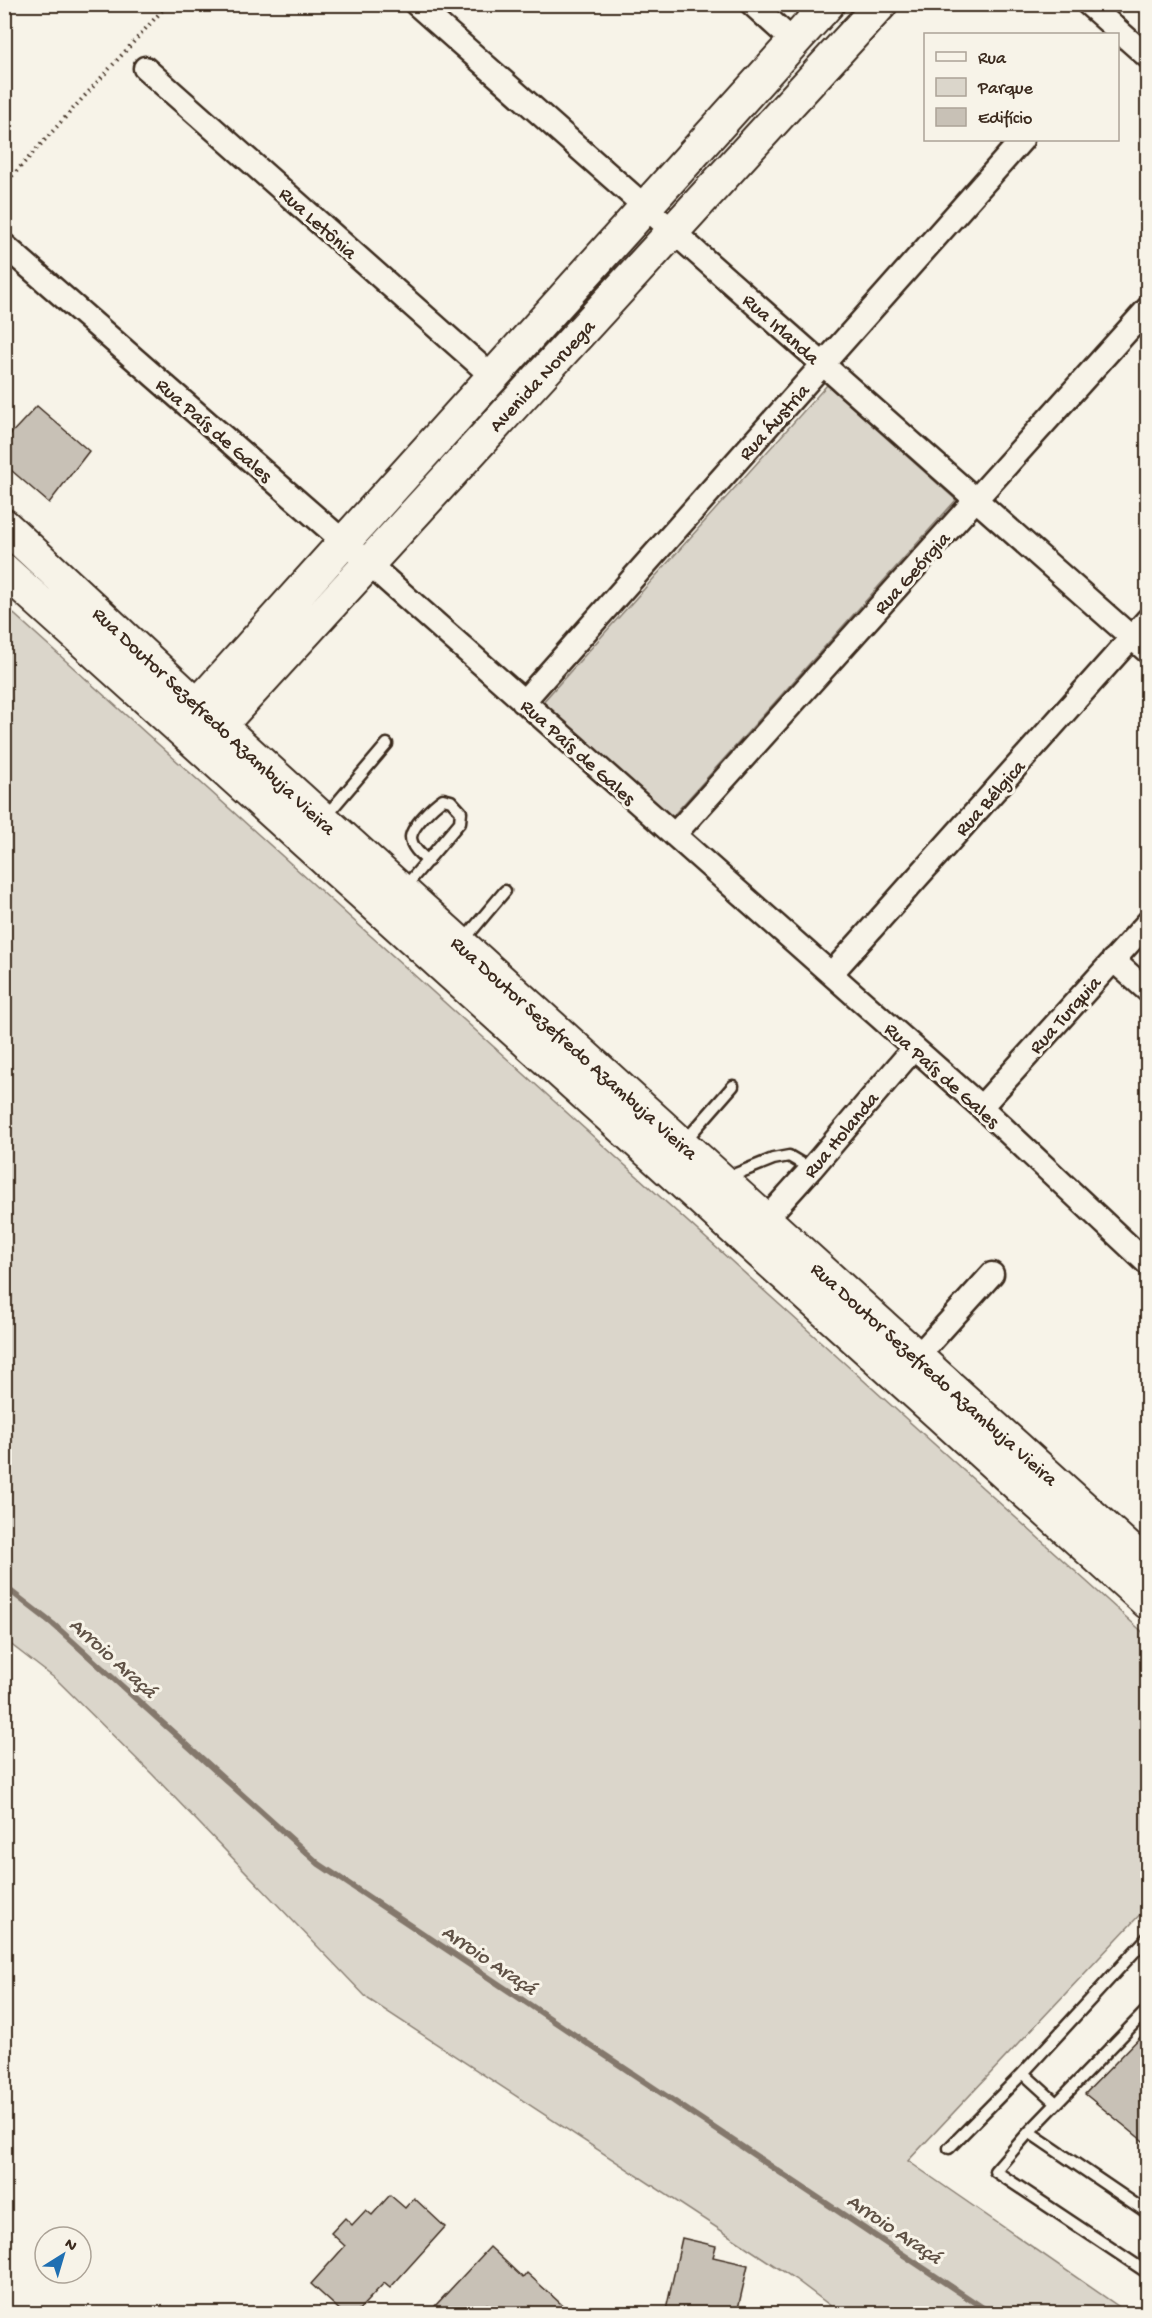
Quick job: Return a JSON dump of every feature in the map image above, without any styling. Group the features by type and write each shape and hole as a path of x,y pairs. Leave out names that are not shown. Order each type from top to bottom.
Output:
{"main road":[{"name":"Avenida Noruega","path":"188,715 828,4"},
{"name":"Avenida Noruega","path":"211,736 881,4"},
{"name":"Rua Doutor Sezefredo Azambuja Vieira","path":"4,525 188,715 1148,1603"},
{"name":"Rua Doutor Sezefredo Azambuja Vieira","path":"4,570 188,715"},
{"name":"Rua Doutor Sezefredo Azambuja Vieira","path":"211,736 323,819 1148,1566"}],"street":[{"name":"Rua Irlanda","path":"416,4 1139,645"},
{"path":"752,4 794,42"},
{"path":"1088,4 1117,33"},
{"path":"1119,35 1148,57"},
{"name":"Rua Letônia","path":"146,68 493,377"},
{"name":"Rua Áustria","path":"523,702 1022,141"},
{"name":"Rua País de Gales","path":"4,245 344,542 981,1107 1148,1264"},
{"name":"Rua Geórgia","path":"674,836 1148,308"},
{"name":"Rua Bélgica","path":"831,974 1139,645 1148,619"},
{"name":"Rua Turquia","path":"981,1107 1148,922"},
{"path":"1113,960 1148,991"},
{"name":"Rua Holanda","path":"765,1220 914,1048"},
{"path":"917,1357 992,1274"}],"lane":[{"path":"323,819 387,744"},
{"path":"402,891 428,861 460,822 461,812 451,801 442,799 435,805 415,828 411,837 415,849 428,861"},
{"path":"460,944 505,891"},
{"path":"682,1145 733,1086"},
{"path":"722,1180 773,1159 789,1156 811,1169"},
{"path":"949,2148 1023,2073 1148,1937"},
{"path":"1148,2009 1056,2103 994,2171 1148,2273"},
{"path":"1023,2073 1056,2103"},
{"path":"1029,2132 1148,2213"}],"path":[{"path":"4,185 168,4"}],"green space":[{"path":"827,385 956,500 671,818 542,703"},
{"path":"5,606 1147,1636 1147,1907 908,2161 1128,2313 840,2313 795,2279 368,1999 152,1774 57,1680 5,1640"}],"building":[{"path":"37,406 89,451 49,503 4,464 4,441"},
{"path":"1148,2029 1148,2145 1085,2094"},
{"path":"390,2195 405,2208 414,2198 445,2227 390,2288 384,2283 356,2313 343,2313 311,2284 345,2246 331,2233 345,2218 352,2225 366,2210 372,2215"},
{"path":"682,2238 716,2246 713,2257 748,2265 737,2313 704,2308 702,2313 666,2310"},
{"path":"490,2247 523,2278 527,2273 571,2313 498,2313 487,2304 478,2313 443,2313 435,2306"}],"waterway":[{"name":"Arroio Araçá","path":"4,1586 53,1624 319,1864 992,2314"}]}
